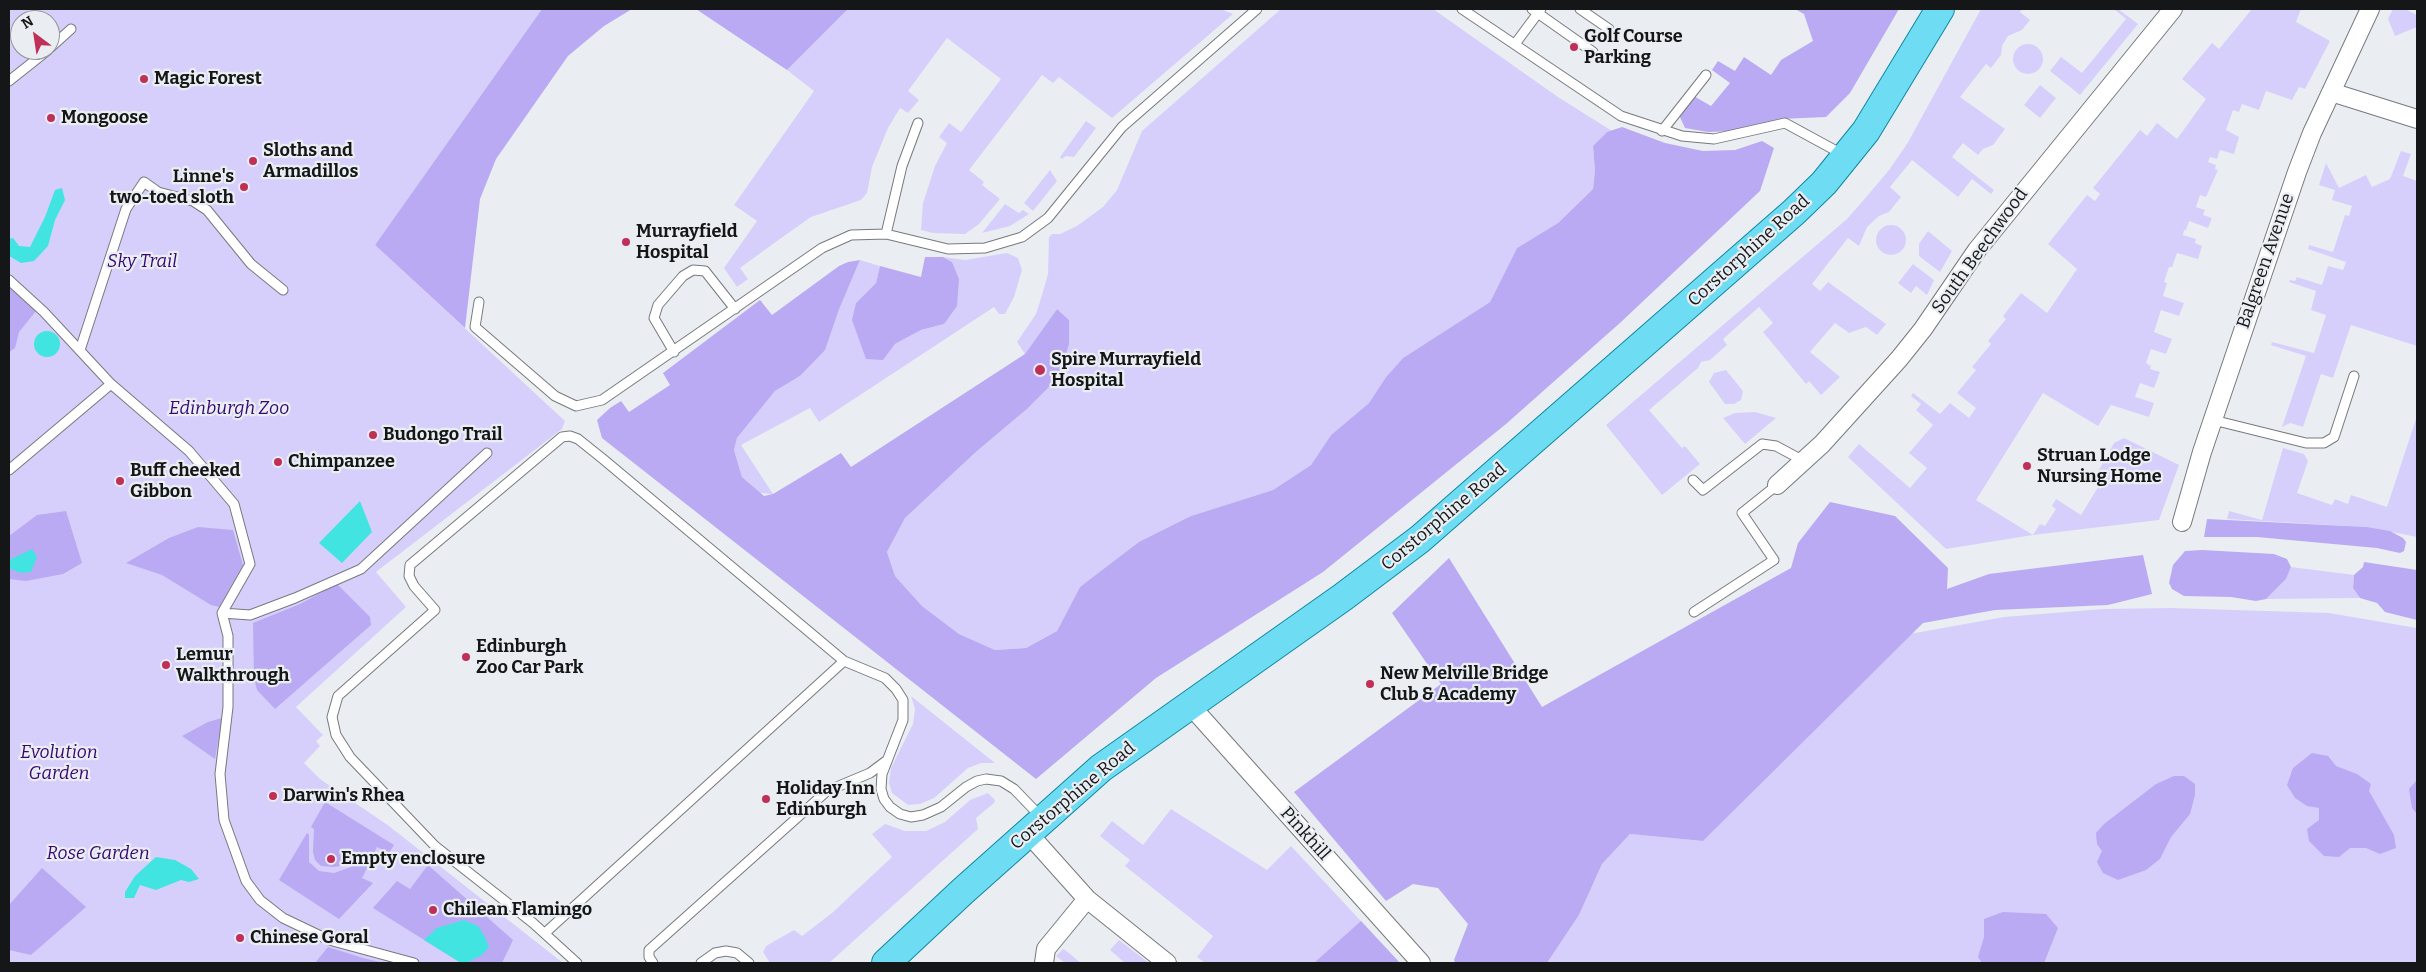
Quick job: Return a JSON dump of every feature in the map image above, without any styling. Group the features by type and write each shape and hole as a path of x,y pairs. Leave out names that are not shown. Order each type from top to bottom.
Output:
{"main road":[{"name":"Corstorphine Road","path":"886,963 1101,768 1189,704 1343,598 1420,539 1794,212 1847,157 1884,102 1940,9"}],"street":[{"name":"South Beechwood","path":"1777,485 1848,418 1899,359 1928,322 1977,250 2173,9"},
{"name":"Balgreen Avenue","path":"2182,522 2213,420 2296,172 2370,9"},
{"path":"2331,92 2417,119"},
{"name":"Pinkhill","path":"1189,704 1421,963"},
{"path":"1035,826 1087,899 1167,963"},
{"path":"1044,963 1046,949 1087,899"}],"lane":[{"path":"478,302 475,327 555,396 576,406 602,400 822,248 851,235 886,234 948,249 985,248 1022,236 1048,218 1122,127 1257,9"},
{"path":"1462,9 1621,116 1682,136 1714,139 1785,123 1847,157"},
{"path":"1580,9 1609,29"},
{"path":"1515,44 1537,10 1593,52"},
{"path":"60,39 71,29"},
{"path":"9,82 36,60"},
{"path":"1662,131 1706,75"},
{"path":"886,234 902,166 918,123"},
{"path":"80,350 126,208 144,182 158,192 193,200 207,210 251,264 283,290"},
{"path":"674,352 654,318 658,305 683,276 693,270 705,271 735,309"},
{"path":"9,280 44,312 111,384 190,451 234,504 250,564 222,613 228,636 229,698 221,783 224,820 246,881 260,900 282,918 329,940 414,963"},
{"path":"2213,420 2306,443 2324,443 2334,437 2354,376"},
{"path":"9,470 111,384"},
{"path":"577,963 545,933 435,846 350,756 336,735 332,717 338,696 435,610 414,586 409,576 410,565 562,437 570,436 604,459 683,523 844,661 885,678 896,689 903,700 903,720 886,760 882,774 881,789 884,799 900,814 911,817 933,811 966,787 986,779 1002,781 1014,789 1035,826"},
{"path":"1693,480 1703,490 1762,444 1776,446 1804,461"},
{"path":"222,613 250,615 361,569 487,454"},
{"path":"1694,612 1774,560 1742,513 1777,485"},
{"path":"545,933 844,661"},
{"path":"653,963 649,957 649,950 827,790 870,773 886,760"},
{"path":"701,963 715,953 726,951 737,954 749,963"}],"green space":[{"name":"Edinburgh Zoo","path":"9,9 542,9 375,245 565,421 562,429 376,572 406,607 296,707 323,735 316,741 320,746 304,763 320,779 389,826 563,963 9,963"},
{"path":"848,9 1221,9 1233,14 1112,118 1059,77 1053,83 1042,75 969,170 984,182 982,185 1000,199 979,224 965,234 933,233 921,230 923,203 935,166 947,143 939,137 949,123 961,132 1001,79 947,38 908,91 919,100 908,113 900,108 888,128 872,167 867,193 861,200 811,217 777,241 740,268 748,279 737,287 724,268 757,221 734,205 814,91 787,70"},
{"path":"1281,9 1433,9 1558,97 1612,131 1607,132 1593,147 1595,171 1593,189 1558,223 1517,248 1490,302 1403,358 1386,377 1369,403 1331,435 1311,465 1273,490 1191,516 1080,587 1057,631 1026,648 995,650 959,634 922,606 895,576 887,552 905,518 977,451 1027,409 1059,377 1069,320 1057,309 1025,354 1017,342 1036,314 1042,295 1048,274 1049,237 1052,234 1060,234 1077,226 1103,207 1117,190 1142,131"},
{"path":"1981,9 2022,9 2020,12 2030,20 2022,30 2008,36 2002,46 2001,55 1991,68 1986,64 1960,97 2005,129 1993,145 1983,149 1978,155 1963,143 1952,157 1994,190 1991,194 1972,179 1958,197 1912,160 1890,187 1901,197 1889,212 1879,216 1867,227 1859,246 1848,238 1812,284 1820,291 1828,282 1886,324 1877,335 1866,327 1849,333 1835,323 1810,352 1840,377 1821,395 1809,381 1806,384 1763,332 1773,323 1759,307 1723,339 1727,345 1710,360 1701,362 1698,368 1649,410 1682,448 1685,446 1700,464 1662,495 1606,425 1847,219 1889,170 1907,144"},
{"path":"2114,9 2118,9 2138,24 2080,95 2050,71 2061,57 2082,73 2126,19"},
{"path":"2252,9 2301,9 2296,22 2330,41 2305,89 2299,87 2292,100 2266,91 2259,110 2242,104 2239,112 2233,110 2226,130 2239,137 2234,154 2220,150 2217,159 2210,157 2208,162 2216,165 2215,169 2218,170 2206,197 2200,195 2196,207 2205,210 2203,215 2212,218 2208,228 2189,221 2186,230 2184,230 2183,235 2196,239 2195,243 2202,246 2198,259 2177,253 2172,267 2169,267 2164,282 2167,283 2163,296 2184,303 2179,316 2161,310 2154,332 2172,339 2166,354 2151,349 2146,363 2151,366 2150,369 2160,372 2154,388 2140,383 2135,397 2154,403 2149,417 2111,405 2098,426 2043,393 1976,500 2033,535 1946,549 1848,457 1859,444 1910,488 1927,468 1909,453 1933,425 1916,410 1921,404 1911,396 1913,393 1940,414 1950,403 1969,418 1976,408 1957,393 1976,370 1972,367 1991,344 1988,341 2006,319 2003,316 2021,293 2047,313 2077,269 2048,244 2087,195 2095,201 2100,194 2093,188 2140,130 2147,136 2157,123 2177,139 2206,99 2182,79 2212,43 2219,49"},
{"path":"2393,9 2405,9 2417,15 2417,27 2395,36 2388,19"},
{"path":"2028,44 2039,48 2043,59 2039,70 2028,74 2017,70 2013,59 2017,48"},
{"path":"2040,85 2056,98 2040,118 2024,105"},
{"path":"1086,121 1096,128 1074,157 1066,156 1062,159 1060,157"},
{"path":"2401,151 2411,154 2403,176 2417,181 2417,346 2351,325 2333,378 2321,374 2303,427 2290,423 2282,427 2306,356 2271,345 2272,342 2314,353 2326,315 2311,310 2316,291 2289,282 2290,280 2295,281 2297,277 2322,285 2328,266 2343,270 2346,262 2308,249 2309,245 2333,252 2345,215 2349,216 2352,206 2332,200 2335,190 2319,185 2326,163 2339,188 2366,175 2372,187 2390,179"},
{"path":"1050,170 1057,181 1033,211 1024,203"},
{"path":"1005,204 1019,213 1023,210 1029,214 1010,226 982,233"},
{"path":"1891,225 1902,229 1906,240 1902,251 1891,255 1880,251 1876,240 1880,229"},
{"path":"1928,231 1952,251 1940,272 1919,256 1919,244"},
{"path":"1007,253 1018,258 1022,270 1014,297 1005,314 999,314 994,307 819,422 810,408 741,445 773,494 760,493 742,477 734,450 737,438 775,391 800,376 838,312 860,260 880,266 876,283 856,303 882,360 895,344 921,330 944,324 952,262 943,257 965,260"},
{"path":"1913,264 1934,280 1927,295 1916,286 1911,293 1898,283"},
{"path":"1726,370 1743,391 1741,400 1734,404 1725,404 1709,382 1714,373"},
{"path":"1755,412 1776,418 1745,444 1723,418 1735,413"},
{"path":"2417,416 2417,537 2367,527 2227,519 2229,511 2262,520 2283,448 2304,454 2308,461 2297,493 2332,505 2335,499 2348,504 2351,495 2387,507"},
{"path":"2124,438 2179,465 2159,520 2033,535 2040,524 2045,526 2056,509 2052,506 2056,499 2081,515 2103,479 2096,475 2114,443"},
{"path":"2291,567 2354,575 2353,588 2360,598 2266,599 2286,579"},
{"path":"2171,608 2329,613 2417,628 2417,963 1547,963 1579,915 1602,864 1630,834 1703,841 1910,634 2004,617 2103,609"},
{"path":"911,696 995,763 981,763 968,768 934,798 920,804 908,805 892,793 889,783 891,768 913,724 915,709"},
{"path":"988,793 995,800 976,818 978,829 829,963 770,963 763,952 766,946 794,930 802,936 832,913 892,857 872,834 885,824 905,831 926,831 945,822 970,800"},
{"path":"1171,809 1267,870 1291,846 1400,963 1205,963 1197,957 1213,936 1125,866 1130,860 1100,836 1112,821 1143,845"},
{"path":"1119,940 1149,963 1125,963 1110,950"},
{"path":"1063,949 1081,963 1065,963 1056,956"}],"shaded area":[{"path":"542,9 632,9 604,26 568,56 496,159 480,199 465,328 375,245"},
{"path":"696,9 848,9 787,70"},
{"path":"1795,9 1899,9 1850,93 1826,117 1780,119 1736,131 1708,132 1685,128 1678,113 1692,95 1711,106 1730,83 1712,70 1718,61 1735,71 1744,57 1771,75 1781,60 1813,41 1804,14"},
{"path":"1622,127 1665,143 1703,151 1735,150 1762,141 1774,148 1760,191 1621,322 1506,424 1323,572 1156,678 1036,779 602,438 597,420 610,408 621,401 629,412 670,385 663,373 760,300 772,315 839,266 848,262 860,260 838,312 825,350 800,376 775,391 737,438 734,450 742,477 764,496 773,494 841,453 851,467 1025,354 1057,309 1069,320 1069,344 1059,377 1027,409 977,451 905,518 887,552 895,576 922,606 959,634 995,650 1026,648 1057,631 1080,587 1139,542 1191,516 1273,490 1311,465 1331,435 1369,403 1386,377 1403,358 1490,302 1517,248 1558,223 1593,189 1595,171 1593,146 1607,132"},
{"path":"925,257 943,257 952,262 959,279 957,306 944,324 921,330 895,344 883,360 866,359 852,320 856,303 876,283 880,266 921,277"},
{"path":"9,287 36,311 19,332 15,348 9,352"},
{"path":"1830,502 1895,516 1948,568 1947,589 1989,574 2143,555 2152,594 2108,605 1995,610 1923,623 1703,841 1630,834 1602,864 1579,915 1547,963 1455,963 1454,960 1468,924 1438,888 1413,884 1386,901 1294,792 1441,684 1392,613 1449,558 1542,707 1791,568 1798,543"},
{"path":"66,511 82,563 63,574 26,581 9,579 9,567 19,556 9,560 9,536 37,515"},
{"path":"2207,519 2367,527 2390,531 2403,538 2406,542 2404,551 2400,553 2377,548 2257,537 2204,537"},
{"path":"198,527 233,530 243,565 219,607 211,605 162,575 126,563 169,538"},
{"path":"2202,550 2274,554 2287,559 2291,567 2286,579 2266,599 2256,601 2231,597 2184,596 2172,589 2169,583 2173,565 2185,551"},
{"path":"2364,562 2417,570 2417,620 2385,612 2377,603 2360,598 2353,588 2354,575 2363,567"},
{"path":"337,584 370,617 371,625 275,709 257,690 254,678 253,623 300,604"},
{"path":"222,718 215,759 182,736 208,722"},
{"path":"2312,753 2328,756 2336,766 2357,774 2371,784 2369,791 2394,835 2396,848 2380,854 2366,848 2350,848 2339,857 2324,856 2309,841 2307,829 2319,820 2319,808 2307,806 2295,798 2287,785 2293,768"},
{"path":"2174,776 2184,776 2195,784 2195,795 2190,814 2171,837 2160,859 2146,870 2118,880 2103,873 2097,862 2102,851 2097,844 2096,833 2104,824 2156,784"},
{"path":"2417,780 2417,814 2412,808 2409,789"},
{"path":"325,802 394,845 389,853 377,847 370,862 362,858 347,865 321,866 315,860 313,852 314,829 311,827"},
{"path":"307,833 309,835 309,862 319,871 334,873 362,863 368,866 362,878 373,883 339,919 279,880"},
{"path":"428,865 513,940 502,963 461,963 373,908 397,881 410,889"},
{"path":"42,868 86,907 31,955 9,950 9,905"},
{"path":"2003,912 2046,914 2058,928 2044,963 1982,963 1978,957 1984,937 1984,919"},
{"path":"1361,921 1400,963 1314,963"},
{"path":"328,947 363,958 384,963 315,963"}],"water":[{"path":"62,188 65,200 55,220 48,246 34,261 21,263 9,256 9,239 13,238 19,246 30,247 45,217 55,190"},
{"path":"47,331 56,335 60,344 56,353 47,357 38,353 34,344 38,335"},
{"path":"360,501 372,532 342,563 319,543"},
{"path":"32,549 37,557 31,572 20,573 9,568 9,560"},
{"path":"156,857 175,860 191,869 199,879 189,882 181,880 156,890 140,885 134,898 125,898 125,892 135,876"},
{"path":"464,920 478,926 485,937 489,947 482,955 466,963 461,963 424,940 437,928"}],"place":[{"name":"Golf Course Parking","path":"1574,47"},
{"name":"Magic Forest","path":"144,79"},
{"name":"Mongoose","path":"51,118"},
{"name":"Sloths and Armadillos","path":"253,161"},
{"name":"Linne's two-toed sloth","path":"244,187"},
{"name":"Murrayfield Hospital","path":"626,242"},
{"name":"Spire Murrayfield Hospital","path":"1040,370"},
{"name":"Budongo Trail","path":"373,435"},
{"name":"Chimpanzee","path":"278,462"},
{"name":"Struan Lodge Nursing Home","path":"2027,466"},
{"name":"Buff cheeked Gibbon","path":"120,481"},
{"name":"Edinburgh Zoo Car Park","path":"466,657"},
{"name":"Lemur Walkthrough","path":"166,665"},
{"name":"New Melville Bridge Club & Academy","path":"1370,684"},
{"name":"Darwin's Rhea","path":"273,796"},
{"name":"Holiday Inn Edinburgh","path":"766,799"},
{"name":"Empty enclosure","path":"331,859"},
{"name":"Chilean Flamingo","path":"433,910"},
{"name":"Chinese Goral","path":"240,938"}],"park label":[{"name":"Sky Trail","path":"142,262"},
{"name":"Evolution Garden","path":"59,763"},
{"name":"Rose Garden","path":"98,854"}]}
